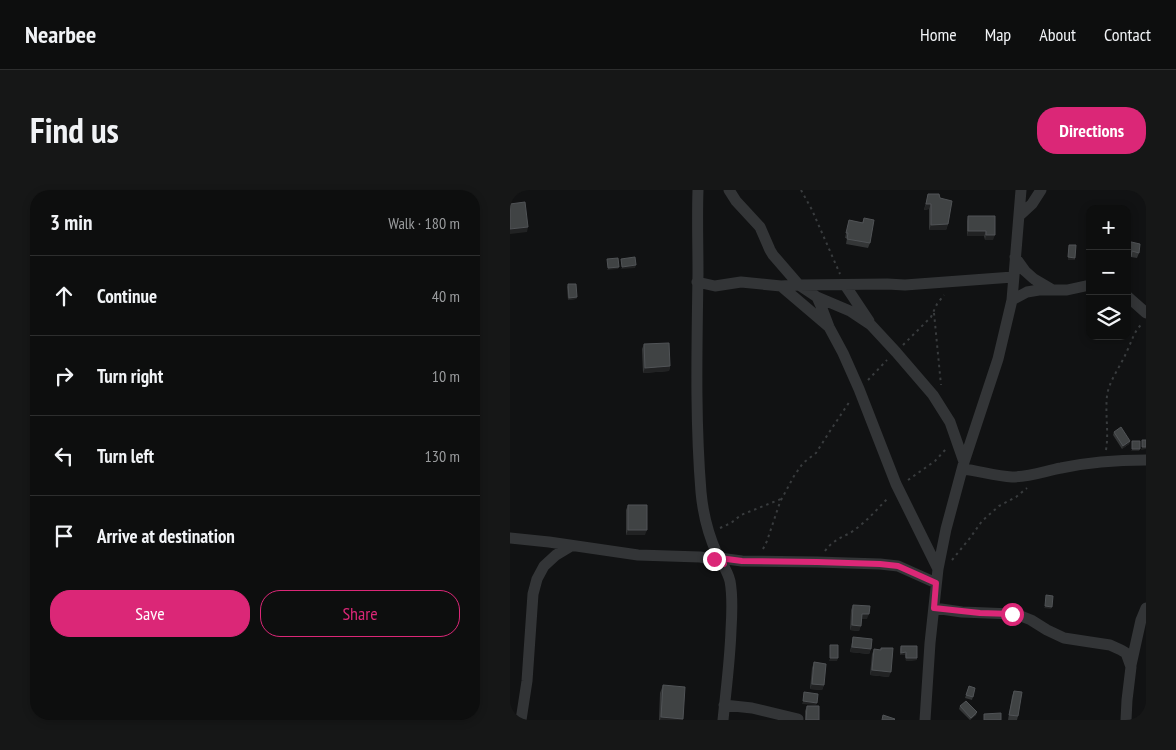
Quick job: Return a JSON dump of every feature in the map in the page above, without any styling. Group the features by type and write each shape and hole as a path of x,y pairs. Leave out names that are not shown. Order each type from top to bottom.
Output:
{"street":[{"path":"698,190 696,383 701,493 708,532 730,580 732,608 723,720"},
{"path":"729,190 736,201 760,227 771,252 799,285 817,297 850,311 871,324"},
{"path":"925,720 937,576 946,528 963,465 998,359 1012,300 1021,190"},
{"path":"1019,216 1032,204 1041,190"},
{"path":"1015,257 1025,271 1052,290"},
{"path":"698,282 715,286 741,282 781,286 905,285 1013,277"},
{"path":"845,285 871,324 933,395 950,422 963,465"},
{"path":"781,286 829,327"},
{"path":"1012,300 1027,292 1067,290 1086,286"},
{"path":"817,297 829,327 859,389 898,488 937,576"},
{"path":"1131,300 1146,313"},
{"path":"963,465 1011,477 1102,462 1146,460"},
{"path":"510,530 525,539"},
{"path":"510,538 638,555 700,556 721,561 880,564 898,566 937,576"},
{"path":"521,720 527,681 533,594 537,579 544,566 556,555 571,546"},
{"path":"934,608 1021,616 1064,638 1110,645 1121,650 1126,653 1131,667"},
{"path":"1126,720 1131,667 1140,644 1141,620 1146,608"},
{"path":"724,705 752,708 798,719"}],"path":[{"path":"801,190 812,210 845,285"},
{"path":"758,561 782,499 799,467 816,453 859,389 934,312 937,304 954,281"},
{"path":"934,312 941,386"},
{"path":"1102,462 1108,439 1107,395 1111,381 1138,328 1146,322"},
{"path":"817,562 831,543 856,530 898,488 939,458 943,452 957,442"},
{"path":"937,576 982,521 1034,483 1039,473"},
{"path":"708,532 731,523 741,515 782,499"}],"building":[{"path":"928,194 939,194 940,198 952,201 948,224 931,225 931,204 926,204"},
{"path":"525,202 528,227 510,229 510,204"},
{"path":"968,216 995,216 995,235 986,235 986,231 968,231"},
{"path":"864,218 874,220 870,243 847,239 848,233 846,233 849,220 863,223"},
{"path":"1131,242 1140,244 1139,253 1132,251 1131,257"},
{"path":"1069,245 1076,245 1075,258 1068,257"},
{"path":"635,257 636,265 622,267 621,259"},
{"path":"618,258 619,267 608,268 607,259"},
{"path":"568,284 576,284 577,297 569,298"},
{"path":"669,343 670,366 645,368 644,344"},
{"path":"1121,427 1130,441 1123,446 1114,432"},
{"path":"1142,440 1146,440 1146,447 1142,447"},
{"path":"1132,441 1140,441 1140,449 1132,449"},
{"path":"628,505 647,505 647,530 628,530"},
{"path":"1046,595 1053,596 1052,607 1045,606"},
{"path":"853,605 870,606 869,614 862,614 861,626 852,625"},
{"path":"853,637 872,639 871,649 852,647"},
{"path":"830,645 838,645 838,658 830,658"},
{"path":"901,646 917,646 917,658 906,658 906,652 901,653"},
{"path":"881,648 893,648 891,672 872,670 874,649 881,650"},
{"path":"814,662 826,664 824,685 812,684"},
{"path":"663,685 685,687 683,719 661,717"},
{"path":"969,686 975,688 973,697 966,695"},
{"path":"1014,691 1022,692 1018,716 1009,715"},
{"path":"804,692 818,694 817,703 803,701"},
{"path":"966,701 977,712 971,718 960,706"},
{"path":"807,706 819,706 819,720 806,720"},
{"path":"1001,713 1001,720 984,720 984,714"},
{"path":"883,715 895,719 882,720"}],"route":[{"path":"714,559 724,564 719,558 742,561 898,566 936,583 934,608 962,612 1012,614"}]}
